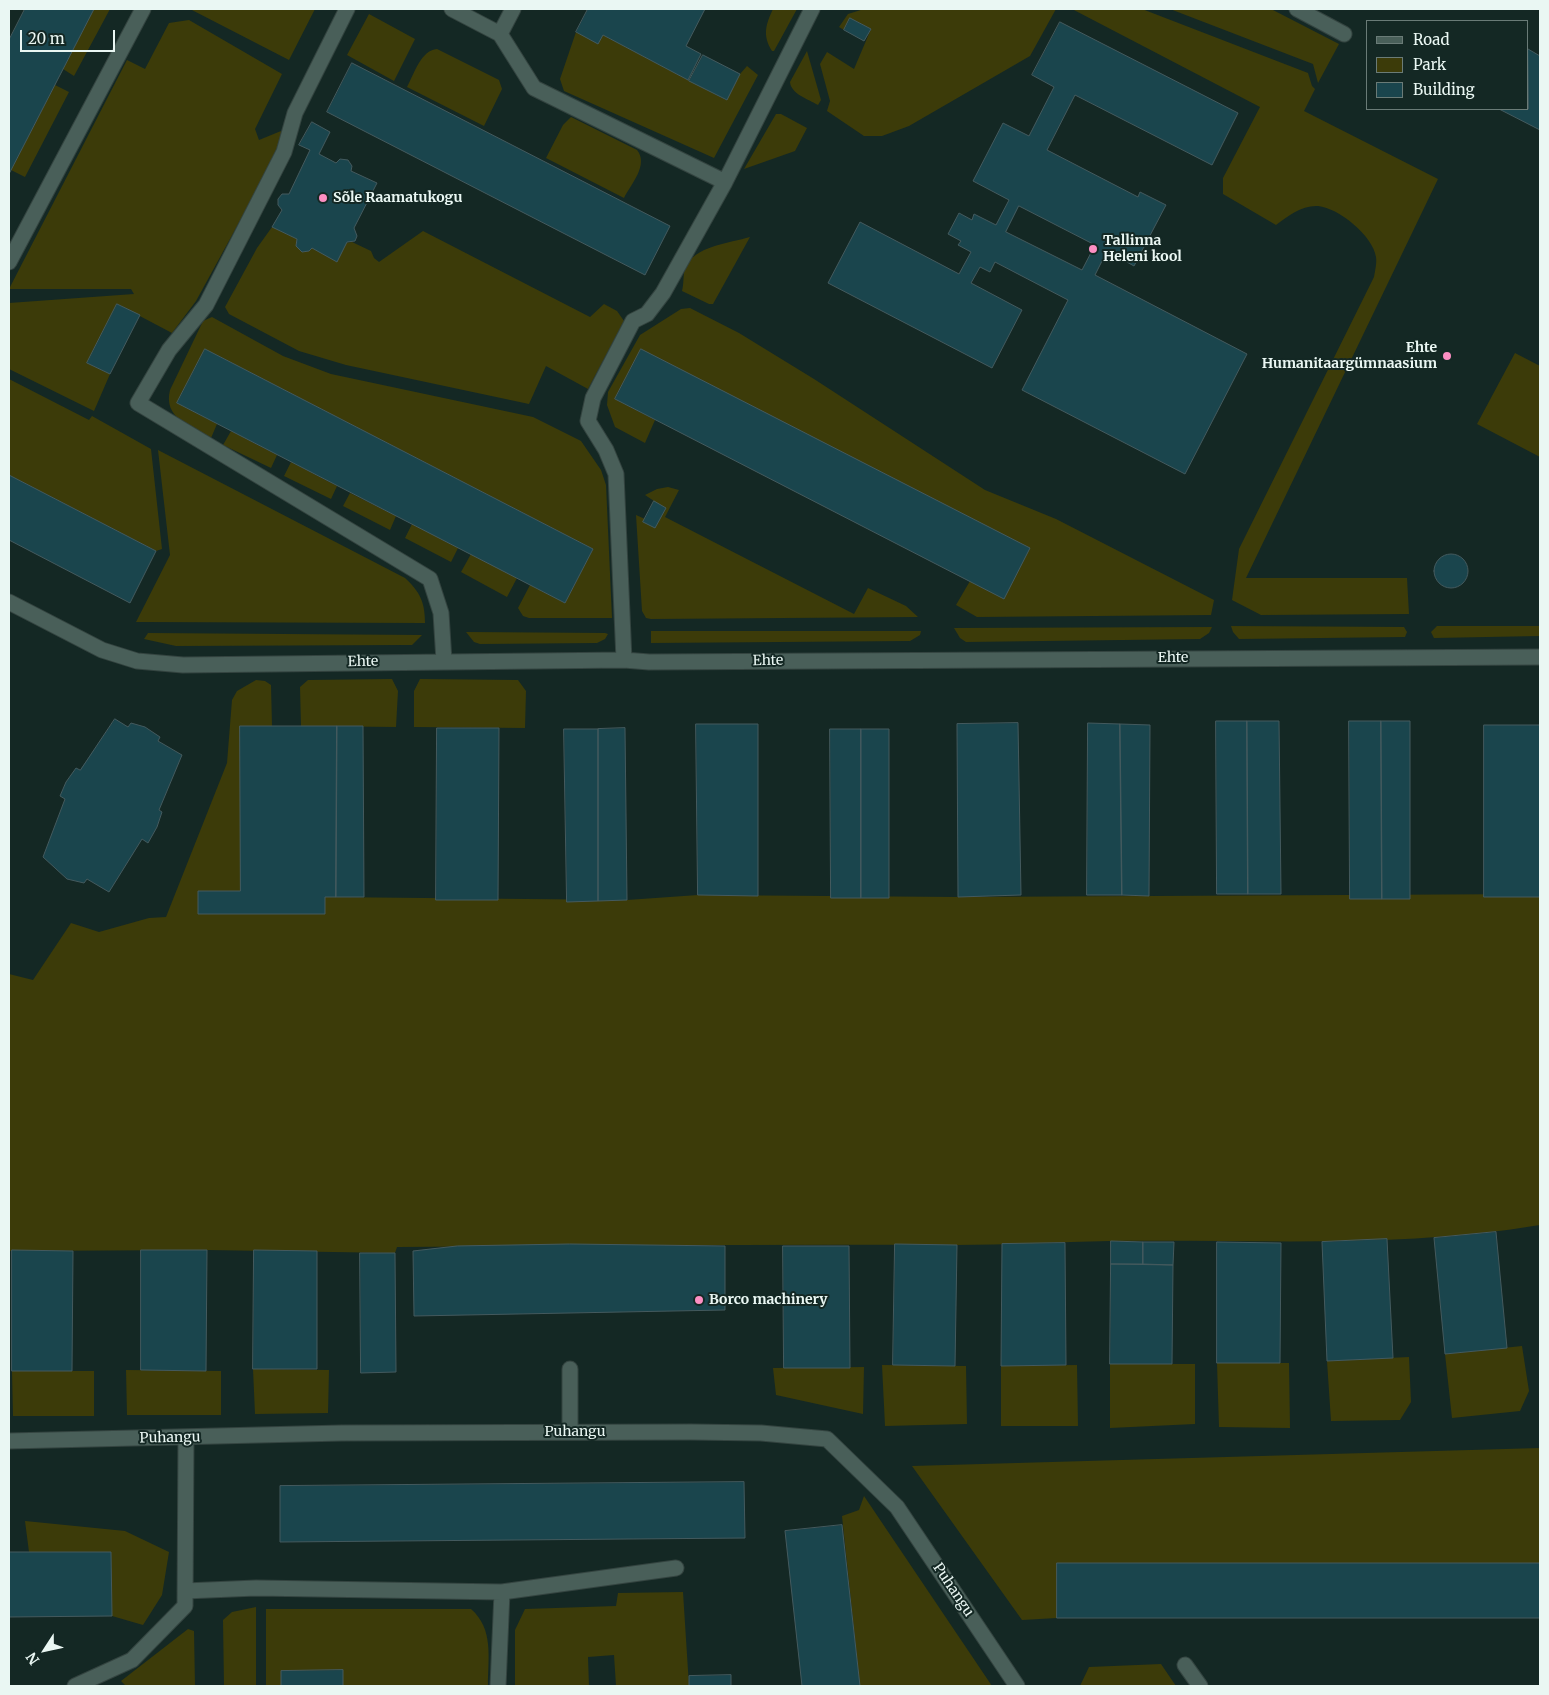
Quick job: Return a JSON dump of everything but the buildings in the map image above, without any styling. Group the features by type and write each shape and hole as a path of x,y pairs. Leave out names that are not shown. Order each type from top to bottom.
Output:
{"street":[{"path":"9,262 143,9"},
{"path":"348,9 295,113 284,152 206,305 169,350 138,403 430,579 441,613 444,661"},
{"path":"452,9 500,34 534,88 725,182"},
{"path":"500,34 513,9"},
{"path":"624,660 616,474 606,450 588,422 593,398 633,321 647,314 663,293 725,182 812,9"},
{"path":"1297,9 1344,34"},
{"name":"Ehte","path":"9,602 102,650 137,661 183,665 444,661 624,660 649,662 1540,657"},
{"path":"570,1369 570,1432"},
{"name":"Puhangu","path":"9,1442 342,1433 570,1432 762,1433 828,1439 897,1507 1017,1686"},
{"path":"76,1686 132,1660 186,1606 186,1438"},
{"path":"185,1591 256,1588 502,1592 676,1568"},
{"path":"498,1686 502,1592"},
{"path":"1185,1665 1200,1686"}],"green space":[{"path":"94,9 110,9 74,76 63,69"},
{"path":"190,9 315,9 289,60"},
{"path":"773,9 797,9 774,51 772,51 767,40 766,30"},
{"path":"864,9 1056,9 1030,56 909,126 882,136 864,136 827,111 830,101 820,64 827,52 854,69 871,29 850,18 844,30 839,27 848,14"},
{"path":"1072,9 1142,9 1308,73 1312,86 1315,89 1304,111 1438,179 1246,578 1407,578 1409,614 1261,615 1232,600 1239,549 1374,277 1376,257 1374,249 1369,240 1354,224 1345,217 1326,208 1318,206 1306,207 1276,225 1223,194 1223,178 1260,107"},
{"path":"1170,9 1271,9 1339,44 1318,83 1313,64"},
{"path":"369,14 415,39 394,81 347,55"},
{"path":"189,20 282,74 255,129 259,140 281,131 282,144 196,301 172,333 117,304 87,363 110,374 94,411 9,369 9,303 134,294 131,289 9,289 127,60 145,69 169,23"},
{"path":"576,32 598,43 603,35 726,100 740,74 747,66 758,75 714,158 564,91 560,79"},
{"path":"437,49 499,80 502,89 484,126 407,87 422,58 431,50"},
{"path":"807,51 821,100 818,105 793,90 790,82"},
{"path":"55,85 69,92 25,177 11,170"},
{"path":"776,114 781,114 807,128 795,151 744,169"},
{"path":"571,117 637,150 641,162 640,168 624,198 546,158 563,125"},
{"path":"272,227 297,239 296,246 302,252 309,251 312,248 352,242 371,251 374,258 379,262 423,231 590,317 604,304 617,311 624,321 588,389 546,366 529,404 346,365 299,351 229,314 225,307 257,248"},
{"path":"750,237 713,304 709,304 682,291 685,268 696,255 713,246"},
{"path":"690,308 739,333 814,379 985,490 1056,519 1214,600 1211,615 977,617 956,605 970,581 641,349 615,399 655,420 645,443 615,427 607,405 608,392 640,335 681,309"},
{"path":"212,317 283,356 331,374 533,417 581,441 601,470 606,485 612,618 529,618 523,616 518,608 530,585 565,603 593,549 205,349 177,403 217,424 211,438 180,420 170,408 170,390 203,321"},
{"path":"1515,353 1540,366 1540,457 1477,424"},
{"path":"9,379 89,420 92,416 151,449 162,549 156,551 9,475"},
{"path":"231,431 277,455 271,468 223,445"},
{"path":"158,450 405,578 421,598 425,623 136,622 170,555"},
{"path":"291,462 337,486 331,499 284,476"},
{"path":"668,487 679,490 665,517 854,614 868,588 906,606 918,617 646,618 642,611 636,515 645,519 654,501 645,495 657,489"},
{"path":"350,493 396,516 390,530 343,506"},
{"path":"412,524 458,548 451,562 405,538"},
{"path":"471,554 517,578 507,597 461,572"},
{"path":"1231,626 1404,627 1407,632 1405,637 1239,639"},
{"path":"1437,626 1540,626 1540,636 1434,638 1431,632"},
{"path":"1212,627 1209,633 1200,639 966,642 960,638 954,628"},
{"path":"651,631 921,631 920,635 910,641 651,643"},
{"path":"466,632 608,634 605,639 597,643 480,644 474,642"},
{"path":"148,633 422,635 412,645 176,646 144,639"},
{"path":"392,679 398,691 396,727 301,726 300,687 308,680"},
{"path":"420,679 518,680 526,691 525,728 414,727 414,691"},
{"path":"256,680 265,681 271,685 272,726 240,726 240,891 325,914 325,897 627,900 698,895 958,897 1540,894 1540,1225 1433,1237 1326,1241 1110,1241 974,1245 397,1247 395,1253 207,1250 9,1251 9,974 33,980 71,923 99,932 149,918 166,917 227,763 232,700 237,691"},
{"path":"1522,1346 1529,1391 1520,1411 1452,1418 1445,1354"},
{"path":"1409,1357 1411,1402 1400,1420 1331,1421 1327,1361"},
{"path":"1217,1363 1289,1363 1290,1428 1219,1427"},
{"path":"1110,1364 1195,1364 1195,1424 1110,1428"},
{"path":"882,1365 966,1366 967,1424 885,1426"},
{"path":"1077,1365 1078,1426 1001,1426 1001,1366"},
{"path":"864,1367 863,1414 776,1395 773,1368"},
{"path":"253,1369 329,1370 328,1413 255,1414"},
{"path":"126,1370 221,1371 221,1415 127,1415"},
{"path":"12,1371 94,1371 94,1416 13,1416"},
{"path":"1540,1448 1540,1563 1057,1563 1057,1618 1022,1620 912,1466"},
{"path":"864,1496 992,1686 860,1686 842,1516 859,1510"},
{"path":"25,1521 125,1531 169,1552 162,1595 143,1625 112,1616 111,1552 29,1552"},
{"path":"683,1592 689,1686 616,1686 614,1655 588,1657 589,1686 515,1686 515,1630 525,1609 616,1606 618,1593"},
{"path":"256,1607 256,1686 224,1686 223,1620 232,1612"},
{"path":"266,1609 471,1609 483,1626 488,1644 488,1686 343,1686 343,1670 281,1671 281,1686 266,1686"},
{"path":"188,1629 194,1631 195,1686 126,1686 121,1681"},
{"path":"1161,1664 1176,1686 1080,1686 1089,1667"}],"place":[{"name":"Sõle Raamatukogu","path":"323,198"},
{"name":"Tallinna Heleni kool","path":"1093,249"},
{"name":"Ehte Humanitaargümnaasium","path":"1447,356"},
{"name":"Borco machinery","path":"699,1300"}]}
